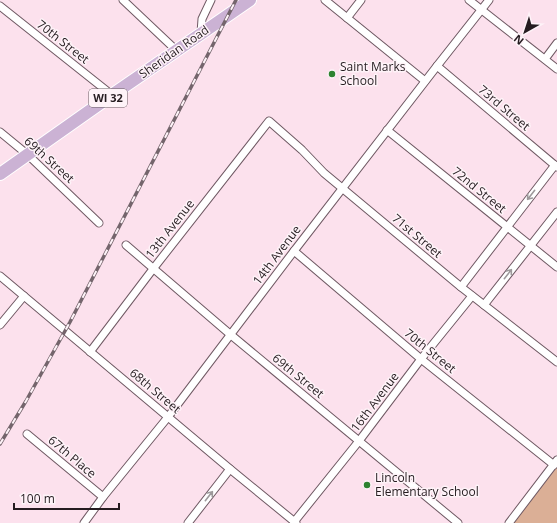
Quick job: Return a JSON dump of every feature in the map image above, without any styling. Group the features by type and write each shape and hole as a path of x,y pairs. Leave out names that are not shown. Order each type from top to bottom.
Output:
{"main road":[{"name":"Sheridan Road","path":"0,174 250,0"}],"street":[{"path":"123,0 177,51"},
{"path":"201,33 202,19 211,0"},
{"path":"325,0 425,81"},
{"path":"347,18 361,0"},
{"path":"469,0 557,69"},
{"name":"14th Avenue","path":"84,523 103,497 168,417 342,188 489,0"},
{"name":"70th Street","path":"0,6 112,95"},
{"path":"545,59 557,43"},
{"name":"73rd Street","path":"436,66 556,166"},
{"name":"71st Street","path":"269,121 302,150 324,173 472,296 557,362"},
{"name":"13th Avenue","path":"90,352 269,121"},
{"name":"72nd Street","path":"387,130 557,267"},
{"name":"69th Street","path":"0,132 28,155 99,223"},
{"path":"461,287 506,226 556,166"},
{"path":"484,305 557,212"},
{"name":"69th Street","path":"126,246 458,523"},
{"name":"70th Street","path":"294,251 421,359 555,462"},
{"name":"68th Street","path":"0,276 293,520"},
{"path":"0,325 24,296"},
{"name":"16th Avenue","path":"283,523 293,520 359,441 421,359 472,296"},
{"name":"67th Place","path":"27,434 103,497"},
{"path":"510,523 555,462"},
{"path":"188,523 230,469"}],"shaded area":[{"path":"557,467 557,523 513,523"}],"railway":[{"path":"0,444 70,322 236,0"}],"place":[{"name":"Saint Marks School","path":"332,74"},
{"name":"Lincoln Elementary School","path":"367,485"}]}
